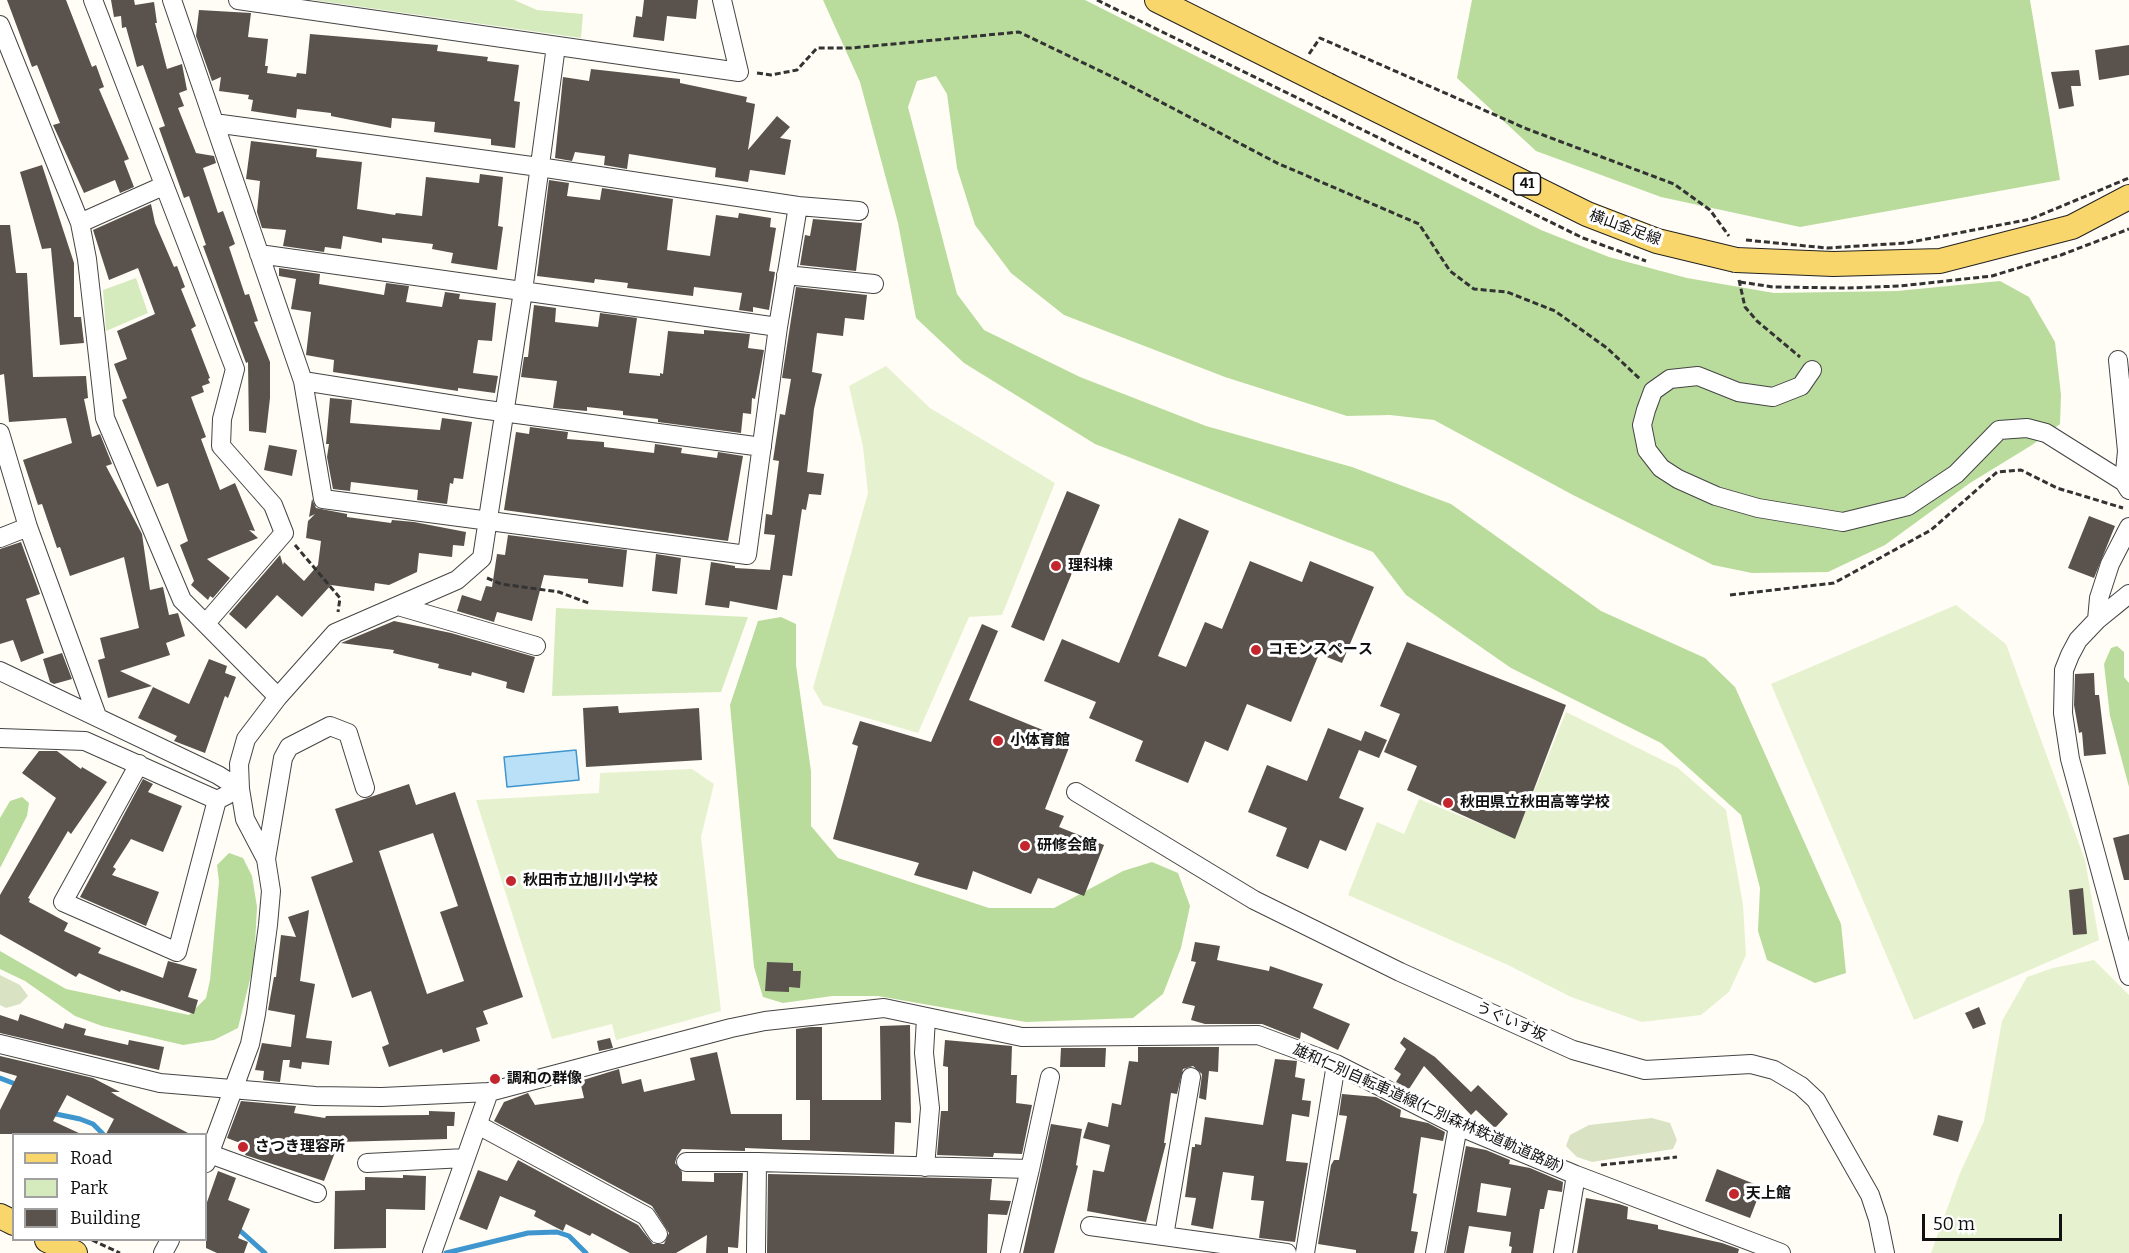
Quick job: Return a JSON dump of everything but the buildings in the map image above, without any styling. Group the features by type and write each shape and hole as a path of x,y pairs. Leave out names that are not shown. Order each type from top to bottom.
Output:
{"main road":[{"name":"横山金足線","path":"1157,0 1587,214 1657,241 1736,260 1833,264 1940,261 2072,227 2129,197"},
{"path":"51,1241 75,1253"}],"street":[{"path":"93,0 234,369 222,419 221,446 273,505 284,533 206,623"},
{"path":"172,0 303,381 323,499 747,555 778,327 798,206"},
{"path":"238,0 739,72 722,0"},
{"path":"0,25 80,223 87,259 105,418 182,600 278,698"},
{"path":"317,1193 208,1158 234,1088 256,1014 271,891 266,859 246,819 240,789 239,764 246,739 278,698 335,633 457,580 482,558 523,291 556,46"},
{"path":"214,123 539,167 798,206 859,211"},
{"path":"80,223 163,186"},
{"path":"259,254 778,327"},
{"path":"786,275 874,284"},
{"path":"2118,360 2127,451 2127,486"},
{"path":"1812,370 1801,386 1773,397 1738,392 1698,376 1670,379 1653,391 1642,425 1647,450 1661,468 1678,479 1716,496 1758,508 1843,522 1908,506 1956,474 1999,430 2026,428 2046,434 2127,486"},
{"path":"303,381 505,412 762,447"},
{"path":"0,433 28,527 97,716"},
{"path":"0,538 28,527"},
{"path":"2097,620 2099,598 2110,564 2129,527"},
{"path":"2129,594 2097,620 2078,640 2064,670 2063,713 2070,759 2129,976"},
{"path":"398,606 536,646"},
{"path":"0,671 218,775 240,789"},
{"path":"266,859 283,758 289,747 330,726 348,733 365,788"},
{"path":"0,738 85,741 217,800"},
{"path":"139,764 63,902 177,952 217,800 240,789"},
{"name":"うぐいす坂","path":"1076,792 1254,900 1400,972 1573,1050 1645,1070 1751,1064 1774,1070 1801,1086 1816,1100 1870,1195 1885,1253"},
{"name":"雄和仁別自転車道線(仁別森林鉄道軌道路跡)","path":"0,1044 160,1083 315,1096 489,1092 765,1021 884,1008 1022,1037 1258,1035 1336,1064 1458,1126 1571,1173 1781,1253"},
{"path":"925,1167 930,1108 924,1053 926,1018"},
{"path":"1305,1253 1336,1064"},
{"path":"1010,1253 1050,1077"},
{"path":"1164,1236 1191,1077"},
{"path":"432,1253 489,1092"},
{"path":"478,1125 646,1216 658,1234"},
{"path":"1435,1253 1458,1126"},
{"path":"367,1163 465,1158"},
{"path":"686,1162 1030,1169"},
{"path":"756,1253 757,1162"},
{"path":"1563,1253 1571,1173"},
{"path":"1090,1226 1287,1253"}],"path":[{"path":"1097,0 1316,107"},
{"path":"739,72 771,75 797,70 817,48 851,48 1019,32 1119,80 1277,163 1419,224 1450,271 1474,288 1507,292 1554,311 1607,348 1653,391"},
{"path":"1298,71 1320,38 1527,129 1674,184 1710,210 1728,233 1731,243"},
{"path":"1723,237 1770,244 1827,248 1906,243 2031,219 2129,178"},
{"path":"1738,275 1745,307 1757,321 1812,370"},
{"path":"1730,595 1834,583 1931,530 1997,472 2021,470 2057,488 2120,509 2129,507"},
{"path":"284,533 340,598 335,633"},
{"path":"469,569 501,584 559,592 591,604"},
{"path":"1571,1173 1618,1162 1677,1157"},
{"path":"94,1241 120,1253"}],"green space":[{"path":"313,0 514,0 537,10 583,14 581,38"},
{"path":"823,0 1085,0 1541,230 1609,257 1687,278 1774,293 1897,291 2000,281 2029,297 2055,342 2061,395 2060,424 2032,445 1970,483 1885,545 1828,572 1752,573 1713,565 1573,495 1434,420 1390,415 1347,416 1225,377 1064,315 1011,273 975,225 957,168 947,94 936,76 917,81 908,107 957,294 984,330 1080,377 1206,426 1352,467 1451,504 1601,611 1705,658 1735,687 1841,924 1846,973 1815,983 1767,960 1758,931 1760,888 1741,815 1661,743 1511,668 1406,595 1373,552 1095,444 964,363 916,318 898,223 860,82"},
{"path":"1472,0 2030,0 2060,180 1800,227 1661,197 1536,151 1457,78"},
{"path":"136,278 148,313 106,331 103,290"},
{"path":"886,366 930,408 1055,483 1002,615 969,617 918,733 823,705 813,688 868,493 863,447 849,386"},
{"path":"1956,605 2006,644 2085,860 2099,940 1914,1020 1771,684"},
{"path":"556,608 748,617 721,692 552,696"},
{"path":"781,617 796,624 796,665 811,771 811,826 838,858 989,908 1054,908 1123,871 1152,862 1178,873 1190,906 1181,948 1163,994 1133,1018 1026,1022 878,996 832,996 783,1003 763,997 754,967 730,705 758,621"},
{"path":"2117,646 2124,652 2124,677 2129,683 2129,787 2110,716 2104,664 2111,648"},
{"path":"1566,712 1678,768 1726,810 1743,905 1746,955 1729,992 1701,1015 1642,1022 1571,997 1508,965 1348,895 1377,822 1404,834 1419,799 1515,838"},
{"path":"692,769 714,784 701,837 721,1011 616,1040 612,1024 552,1039 476,800 599,793 600,773"},
{"path":"22,797 29,803 27,816 0,868 0,818 10,801"},
{"path":"229,853 243,858 252,876 257,907 254,963 238,1028 214,1040 183,1045 102,1026 75,1016 25,981 0,969 0,951 66,989 189,1015 206,998 210,980 219,882 217,865"},
{"path":"2094,960 2129,995 2129,1253 1931,1253 1960,1173 1984,1121 2002,1021 2027,977 2053,968"},
{"path":"0,975 20,985 28,996 20,1004 6,1008 0,1005"},
{"path":"1652,1118 1670,1123 1677,1140 1673,1149 1592,1162 1577,1157 1566,1146 1570,1135 1589,1125"}],"water":[{"path":"576,750 579,780 507,787 504,757"}],"waterway":[{"path":"0,1078 18,1085"},
{"path":"51,1113 93,1124 102,1133"},
{"path":"236,1227 265,1253"},
{"path":"446,1253 528,1233 557,1232 569,1236 586,1253"}],"place":[{"name":"理科棟","path":"1056,566"},
{"name":"コモンスペース","path":"1256,650"},
{"name":"小体育館","path":"998,741"},
{"name":"秋田県立秋田高等学校","path":"1448,803"},
{"name":"研修会館","path":"1025,846"},
{"name":"秋田市立旭川小学校","path":"511,881"},
{"name":"調和の群像","path":"495,1079"},
{"name":"さつき理容所","path":"243,1147"},
{"name":"天上館","path":"1734,1194"}]}
